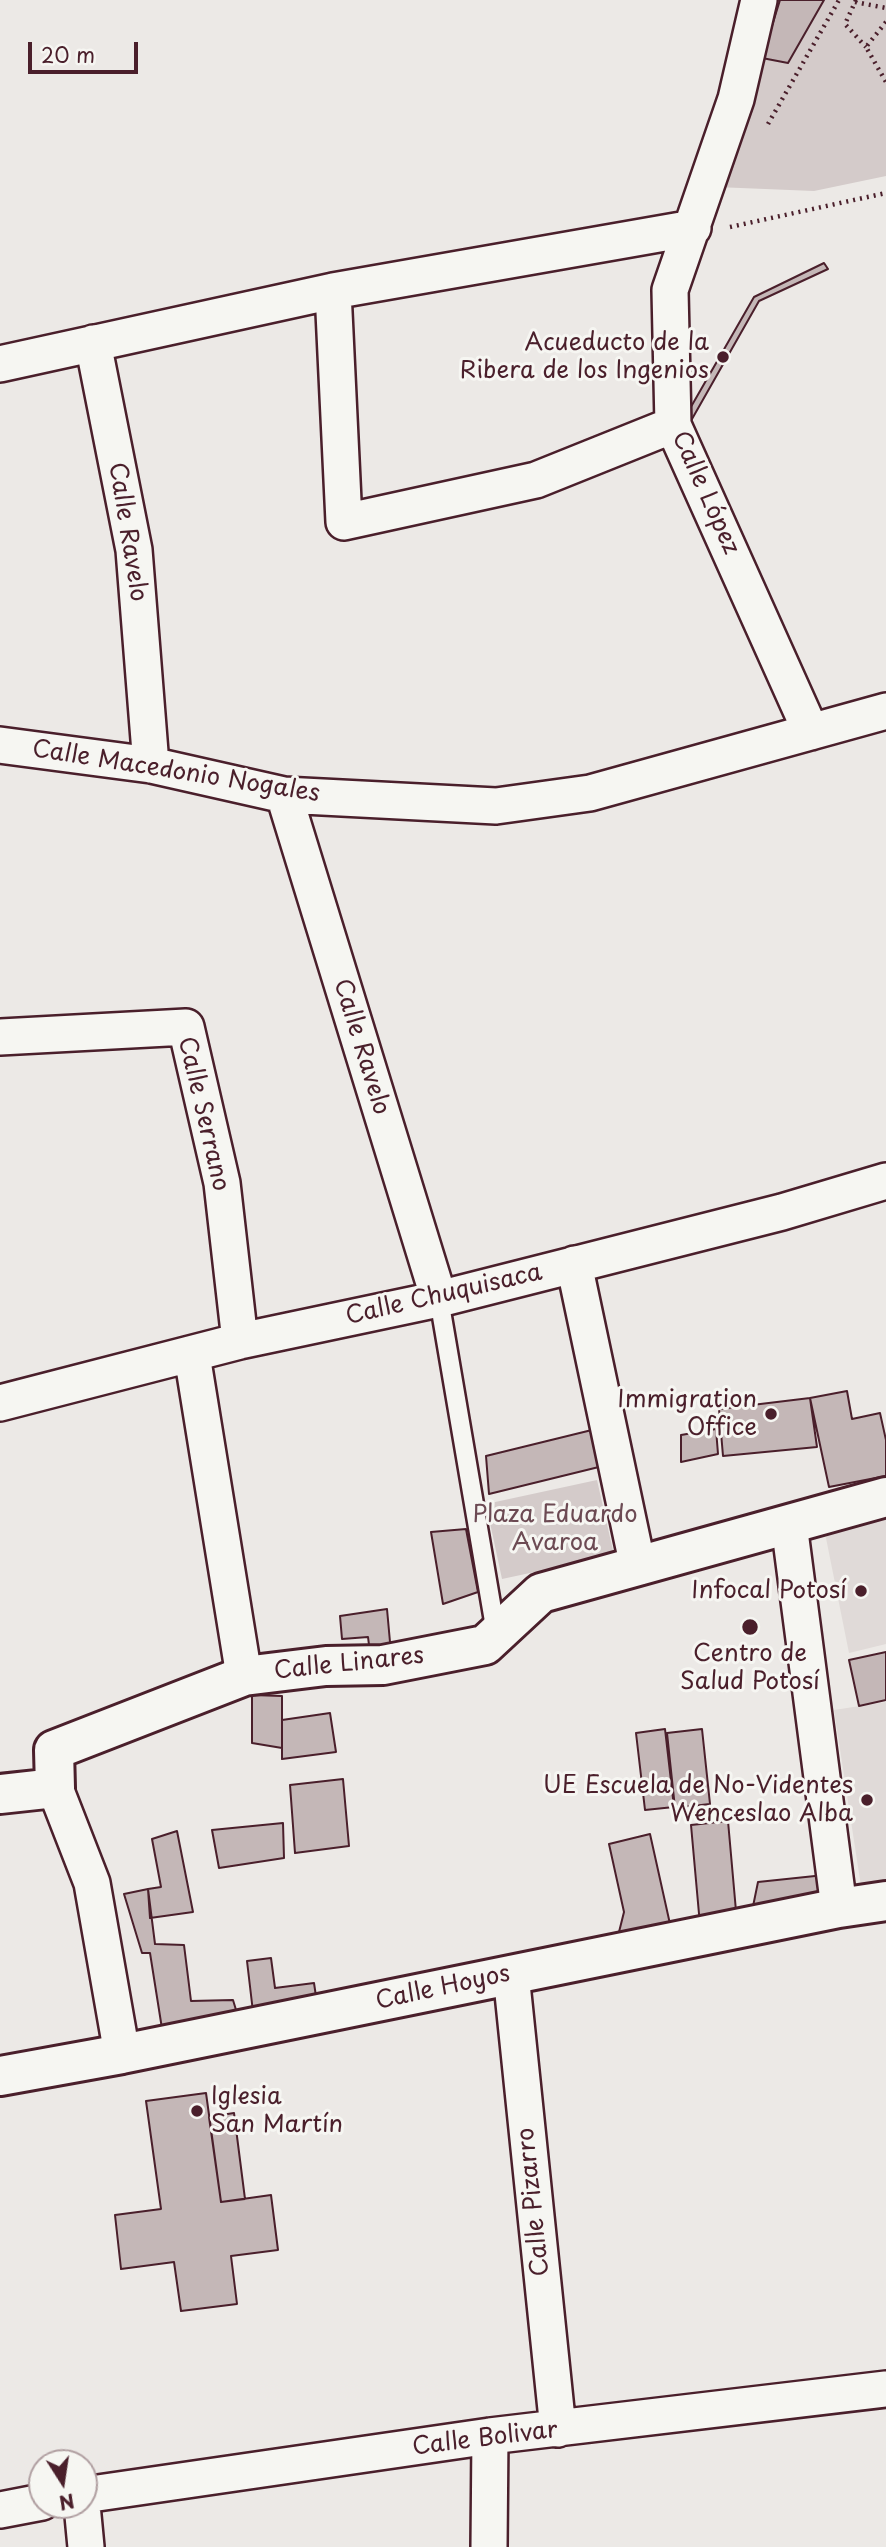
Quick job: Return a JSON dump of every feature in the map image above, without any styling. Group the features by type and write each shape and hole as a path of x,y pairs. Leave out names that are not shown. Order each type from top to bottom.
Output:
{"main road":[{"name":"Calle Linares","path":"55,1788 54,1750 244,1676 326,1667 383,1665 485,1645 541,1593 886,1497"},
{"path":"0,1794 55,1788"},
{"name":"Calle Hoyos","path":"0,2076 122,2054 839,1908 886,1901"}],"street":[{"name":"Calle López","path":"760,0 736,99 670,290 673,425 811,732"},
{"path":"0,364 333,291 693,228"},
{"path":"333,291 344,522 536,480 673,425"},
{"name":"Calle Ravelo","path":"93,343 134,550 151,765"},
{"name":"Calle Macedonio Nogales","path":"0,745 151,765 284,795 496,806 590,793 886,711"},
{"name":"Calle Ravelo","path":"284,795 439,1299"},
{"name":"Calle Serrano","path":"0,1037 186,1027 222,1183 240,1341"},
{"name":"Calle Chuquisaca","path":"0,1403 240,1341 439,1299 782,1212 886,1181"},
{"path":"574,1264 638,1567"},
{"path":"192,1355 244,1676"},
{"path":"789,1524 839,1908"},
{"path":"55,1788 92,1883 122,2054"},
{"name":"Calle Pizarro","path":"511,1974 558,2429"},
{"name":"Calle Bolivar","path":"98,2493 490,2436 886,2389"},
{"path":"489,2547 490,2436"},
{"path":"0,2510 28,2505"},
{"path":"83,2519 86,2547"}],"lane":[{"path":"439,1299 496,1633"}],"path":[{"path":"764,132 839,0"},
{"path":"886,8 856,1 845,24 866,47 886,82"},
{"path":"866,47 886,22"},
{"path":"693,228 717,230 886,192"}],"shaded area":[{"name":"Infocal Potosí","path":"886,1512 886,1644 849,1653 826,1538 832,1525"},
{"name":"UE Escuela de No-Videntes Wenceslao Alba","path":"886,1702 886,1890 862,1893 834,1710"}],"green space":[{"path":"780,0 886,0 886,176 814,191 716,187 740,129"},
{"name":"Plaza Eduardo Avaroa","path":"597,1480 614,1555 502,1579 486,1504"}],"building":[{"path":"780,0 824,0 788,63 762,58"},
{"name":"Acueducto de la Ribera de los Ingenios","path":"824,263 828,269 759,301 692,419 688,412 754,297"},
{"path":"847,1391 852,1419 880,1413 886,1440 886,1476 829,1487 810,1398"},
{"path":"810,1398 817,1447 723,1456 719,1409"},
{"path":"600,1428 607,1465 489,1494 486,1456"},
{"path":"716,1429 718,1454 681,1462 681,1435"},
{"path":"466,1529 478,1592 443,1604 431,1532"},
{"path":"387,1609 391,1653 371,1661 368,1637 342,1639 340,1616"},
{"path":"886,1652 886,1700 859,1706 849,1660"},
{"path":"252,1695 282,1696 282,1748 252,1743"},
{"path":"330,1713 336,1752 282,1759 282,1720"},
{"path":"665,1729 674,1807 645,1810 636,1733"},
{"path":"702,1729 710,1804 675,1808 667,1733"},
{"path":"343,1779 349,1846 295,1853 290,1785"},
{"path":"728,1821 736,1911 700,1925 691,1825"},
{"path":"283,1823 284,1858 219,1868 212,1830"},
{"path":"177,1831 193,1912 150,1918 148,1889 161,1887 152,1839"},
{"path":"650,1834 670,1924 618,1936 624,1912 609,1844"},
{"path":"834,1874 833,1902 750,1921 758,1882"},
{"path":"148,1889 155,1944 184,1945 191,2001 233,2000 240,2023 163,2035 150,1953 142,1953 124,1894"},
{"path":"271,1958 275,1988 314,1983 317,2003 253,2012 247,1961"},
{"path":"206,2093 221,2202 271,2195 278,2250 231,2256 237,2304 181,2311 174,2262 121,2269 115,2215 161,2209 146,2101"},
{"path":"234,2113 245,2199 221,2202 209,2117"}],"place":[{"name":"Acueducto de la Ribera de los Ingenios","path":"723,357"},
{"name":"Immigration Office","path":"771,1414"},
{"name":"Infocal Potosí","path":"861,1591"},
{"name":"Centro de Salud Potosí","path":"750,1627"},
{"name":"UE Escuela de No-Videntes Wenceslao Alba","path":"867,1800"},
{"name":"Iglesia San Martín","path":"197,2111"}]}
